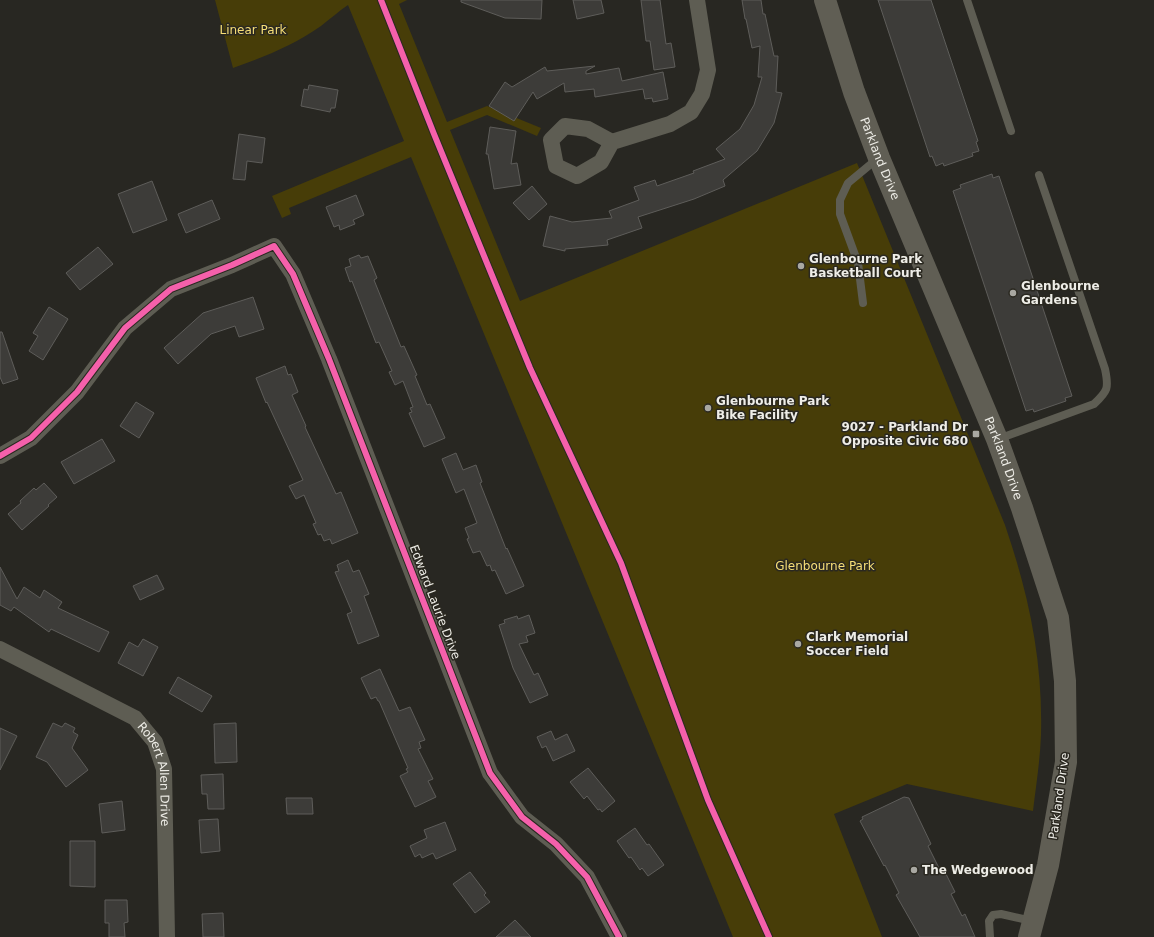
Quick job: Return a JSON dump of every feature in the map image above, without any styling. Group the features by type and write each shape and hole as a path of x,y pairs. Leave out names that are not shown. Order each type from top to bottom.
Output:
{"street":[{"path":"612,142 670,124 691,112 702,94 708,70 697,0"},
{"name":"Parkland Drive","path":"825,0 854,92 878,158 997,439 1022,508 1058,618 1065,681 1066,762 1048,865 1031,929"},
{"name":"Edward Laurie Drive","path":"0,456 31,438 77,392 125,328 171,289 232,266 274,246 293,274 329,359 490,773 522,817 556,844 587,877 620,937"},
{"name":"Robert Allen Drive","path":"0,649 135,718 155,742 164,769 167,937"}],"lane":[{"path":"968,0 1011,131"},
{"path":"863,303 858,264 840,214 840,200 848,183 878,158"},
{"path":"997,439 1094,404 1104,395 1108,383 1105,369 1039,175"},
{"path":"990,937 989,921 993,915 1001,914 1031,929"}],"green space":[{"name":"Glenbourne Park","path":"215,0 407,0 399,4 447,122 487,106 541,128 537,136 487,115 450,130 520,301 857,163 1005,525 1014,551 1033,628 1040,681 1040,754 1033,811 907,784 834,814 882,937 733,937 411,157 289,208 291,214 282,218 272,196 404,141 348,5 311,33 267,55 233,68"}],"building":[{"path":"461,0 542,0 541,19 505,18 461,2"},
{"path":"573,0 601,0 604,13 577,19"},
{"path":"641,0 660,0 666,44 671,43 675,67 654,70 650,41 646,41"},
{"path":"742,0 761,0 763,14 765,14 774,56 778,56 776,92 782,93 774,123 757,151 723,180 725,186 694,199 638,217 642,228 607,240 608,245 565,249 565,251 543,246 550,216 572,222 612,218 609,211 639,200 634,187 655,180 657,186 694,173 693,171 725,159 716,149 740,129 754,105 762,77 758,77 760,46 752,48"},
{"path":"878,0 931,0 978,141 976,142 979,151 972,153 973,156 944,166 943,163 936,166 932,156 930,157"},
{"path":"595,66 586,71 586,74 619,68 622,81 663,72 668,99 653,102 652,98 645,99 643,89 595,97 594,89 565,92 564,83 537,99 533,92 514,121 489,106 505,82 512,87 545,67 547,71"},
{"path":"309,85 338,90 335,108 331,108 330,112 301,106 304,89 308,90"},
{"path":"490,127 516,131 511,164 517,163 521,185 494,189 488,154 486,154"},
{"path":"239,134 265,138 262,163 247,161 245,180 233,179"},
{"name":"Glenbourne Gardens","path":"992,174 993,178 999,176 1072,396 1065,398 1066,401 1034,412 1033,409 1026,411 953,191 961,188 960,185"},
{"path":"152,181 167,220 133,233 118,194"},
{"path":"532,186 547,204 529,220 513,203"},
{"path":"356,195 364,215 353,220 355,224 340,230 339,225 334,227 326,207"},
{"path":"212,200 220,219 186,233 178,214"},
{"path":"98,247 113,264 80,290 66,273"},
{"path":"359,255 361,258 368,256 377,278 374,280 401,347 404,346 417,375 415,376 427,405 430,404 445,438 424,447 409,413 412,412 410,408 413,407 403,381 395,385 389,372 392,371 379,342 376,343 352,281 350,282 345,268 351,266 349,259"},
{"path":"253,297 264,329 239,337 235,326 211,334 178,364 164,348 203,313"},
{"path":"49,307 68,319 43,360 29,351 38,336 33,333"},
{"path":"0,332 2,332 18,379 3,384 0,377"},
{"path":"285,366 288,375 291,374 298,392 292,395 306,426 305,427 336,494 341,492 358,533 332,544 330,539 324,541 321,534 318,535 313,524 316,523 304,495 296,499 289,486 303,480 267,402 266,403 256,378"},
{"path":"136,402 154,413 139,438 120,426"},
{"path":"102,439 115,461 74,484 61,462"},
{"path":"456,453 463,470 476,465 482,482 480,483 506,549 507,548 524,586 506,594 495,570 492,571 490,565 487,566 480,551 473,553 467,539 469,538 465,528 477,523 464,489 456,493 442,459"},
{"path":"44,483 57,497 22,530 8,514 21,503 20,501 34,488 36,490"},
{"path":"348,560 353,572 359,570 369,594 364,596 379,636 358,644 347,614 352,612 335,572 339,571 337,565"},
{"path":"0,567 17,599 24,587 40,598 44,590 62,602 58,608 109,632 99,652 51,629 49,632 14,607 11,611 0,605"},
{"path":"157,575 164,589 140,600 133,586"},
{"path":"529,615 535,633 526,636 528,642 519,644 534,675 538,673 548,695 530,703 513,668 499,625 505,623 504,620 517,616 518,619"},
{"path":"143,639 158,647 143,676 118,663 129,642 138,647"},
{"path":"380,669 399,711 410,707 425,740 419,742 421,748 418,749 433,779 428,781 436,797 415,807 400,776 408,772 406,769 408,768 379,701 376,697 371,699 361,678"},
{"path":"178,677 212,696 202,712 169,693"},
{"path":"53,723 62,727 65,723 75,728 73,732 78,735 72,748 88,770 66,787 47,762 36,757"},
{"path":"236,723 237,762 215,763 214,724"},
{"path":"0,728 17,736 0,770"},
{"path":"551,731 555,740 567,734 575,751 553,761 546,746 542,748 537,737"},
{"path":"588,768 615,801 602,812 600,809 598,810 587,796 584,799 570,782"},
{"path":"223,774 224,809 208,809 207,794 202,794 201,775"},
{"name":"The Wedgewood","path":"904,797 909,798 931,844 928,846 942,874 945,872 955,892 951,894 962,916 965,914 975,937 920,937 896,895 899,893 860,821 863,819 862,817"},
{"path":"286,798 312,798 313,814 287,814"},
{"path":"122,801 125,830 102,833 99,804"},
{"path":"218,819 220,851 201,853 199,820"},
{"path":"445,822 456,850 436,859 433,853 422,858 420,854 415,857 410,846 427,838 424,830"},
{"path":"635,828 664,865 648,876 642,868 640,870 631,857 629,858 617,841"},
{"path":"70,841 95,841 95,887 70,886"},
{"path":"470,872 486,893 484,895 490,902 475,913 453,884"},
{"path":"105,900 127,900 128,922 124,923 125,937 109,937 109,923 105,923"},
{"path":"223,913 224,937 203,937 202,914"},
{"path":"515,920 531,937 496,937"}],"cycle path":[{"path":"381,0 530,368 621,563 708,800 769,937"},
{"path":"0,456 31,438 77,392 125,328 171,289 232,265 274,246 293,274 329,359 490,773 522,817 556,844 587,877 619,937"}],"place":[{"name":"Glenbourne Park Basketball Court","path":"801,266"},
{"name":"Glenbourne Gardens","path":"1013,293"},
{"name":"Glenbourne Park Bike Facility","path":"708,408"},
{"name":"9027 - Parkland Dr Opposite Civic 680","path":"976,434"},
{"name":"Clark Memorial Soccer Field","path":"798,644"},
{"name":"The Wedgewood","path":"914,870"}],"park label":[{"name":"Linear Park","path":"253,30"}]}
